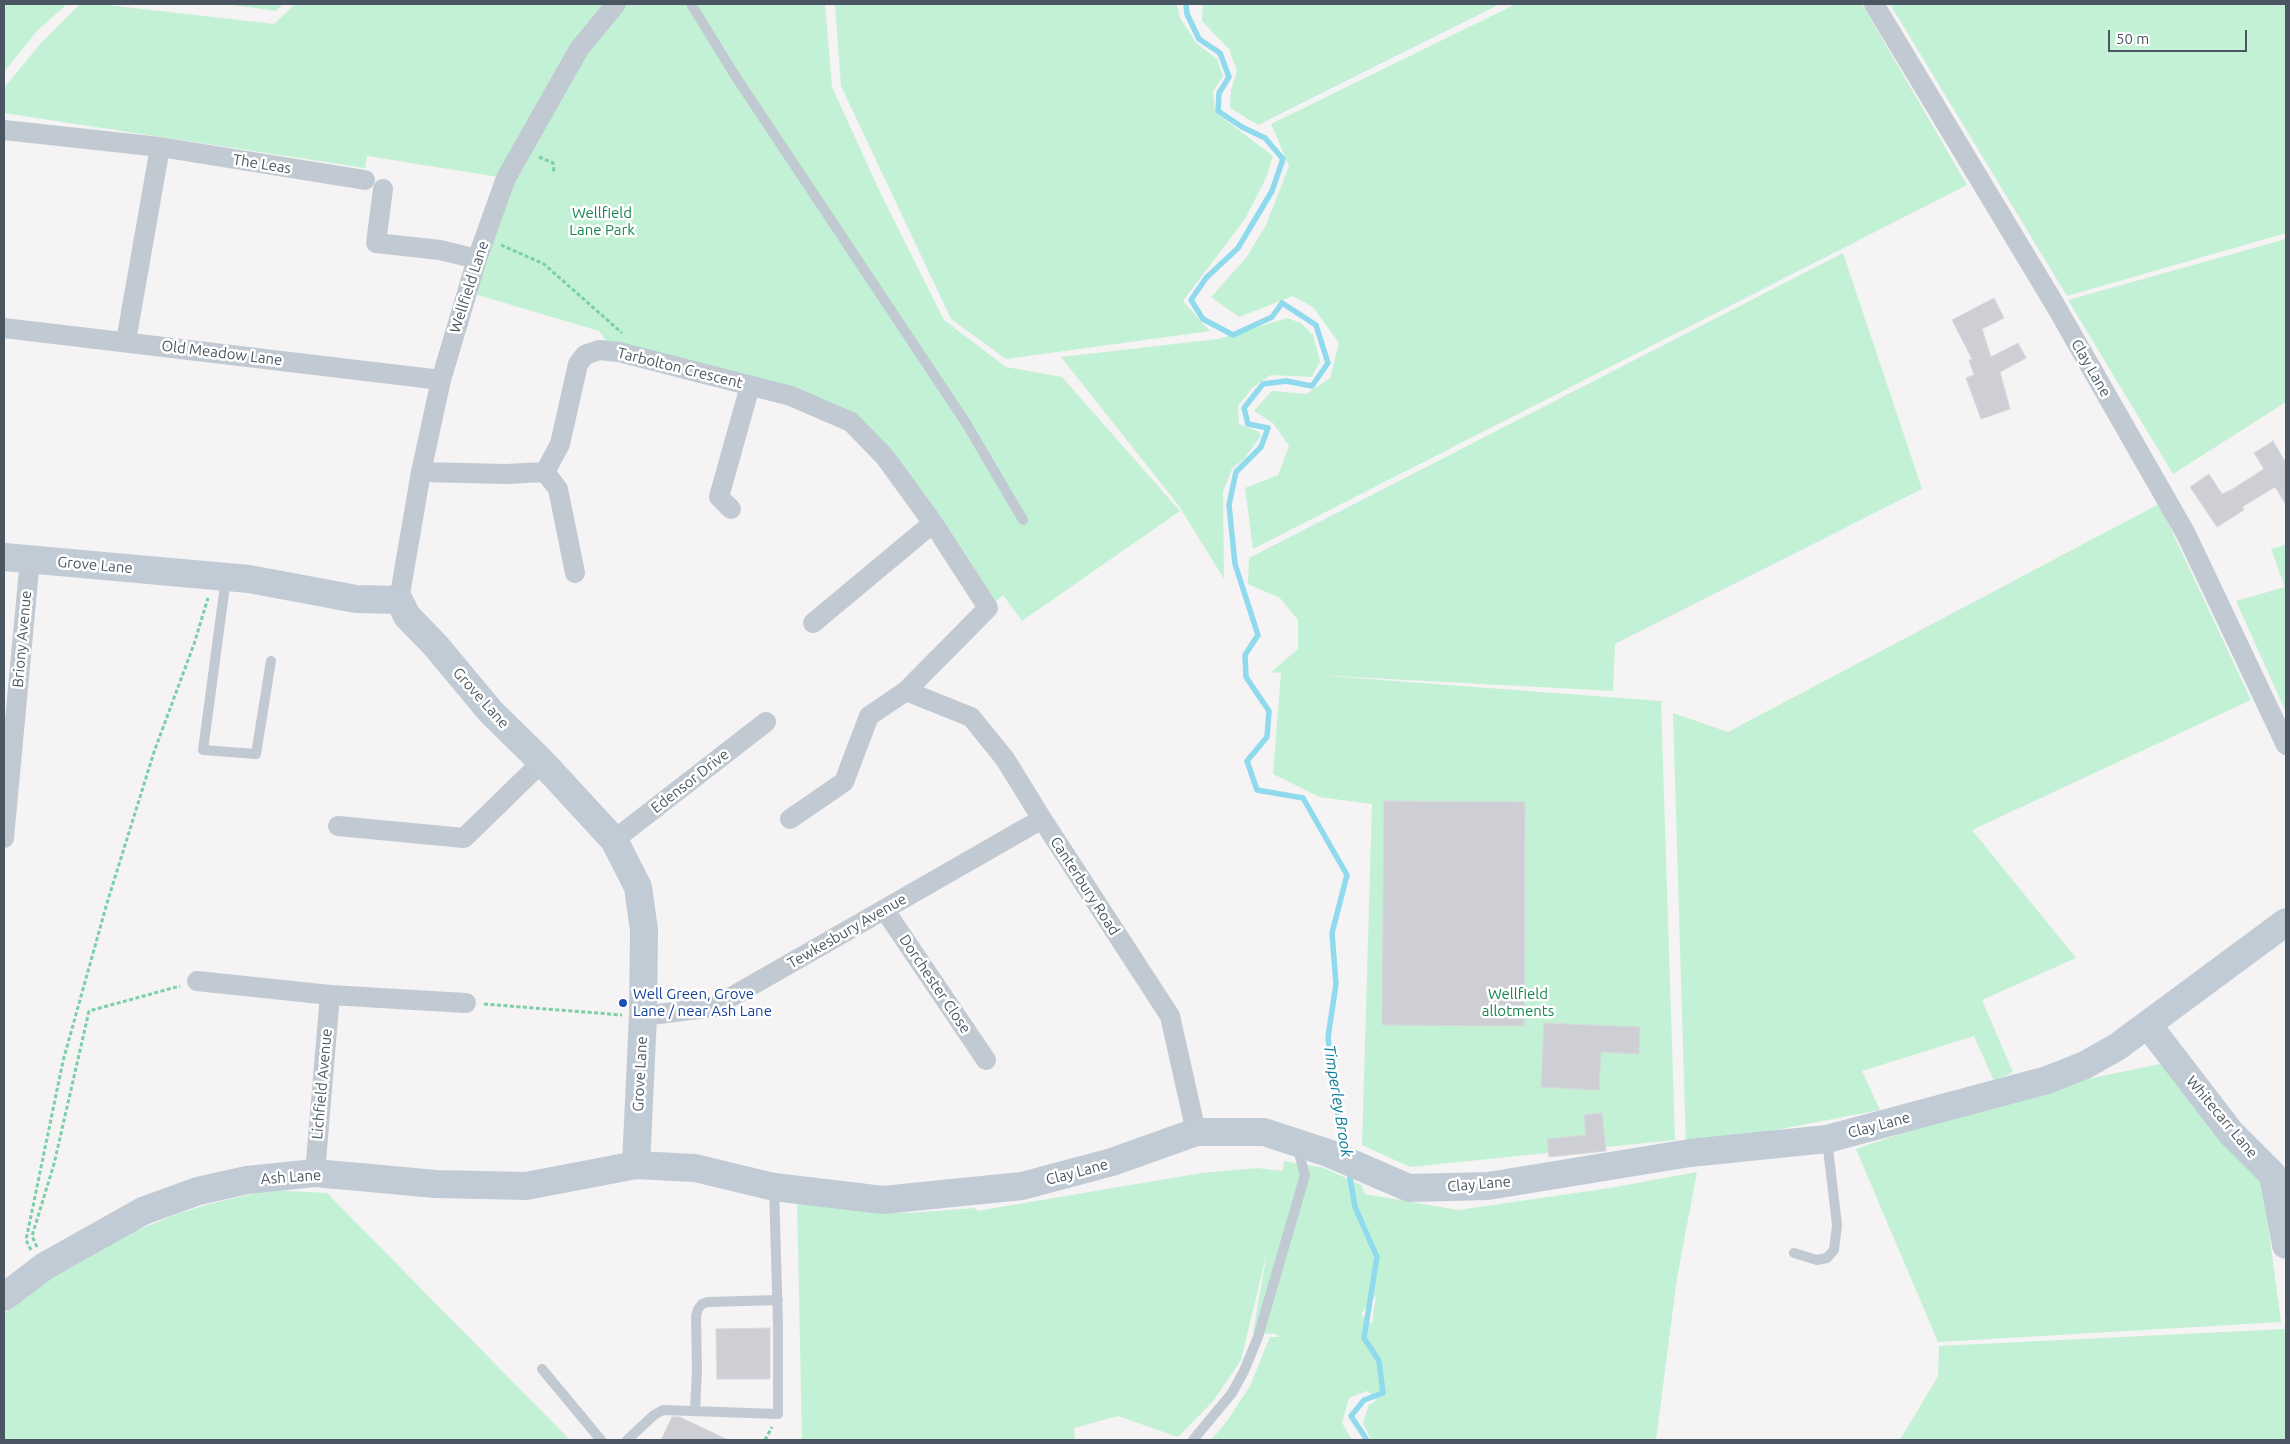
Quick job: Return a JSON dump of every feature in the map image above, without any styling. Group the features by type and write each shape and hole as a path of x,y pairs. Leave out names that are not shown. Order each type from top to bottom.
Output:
{"street":[{"name":"Wellfield Lane","path":"399,600 441,380 477,259 506,178 579,49 616,4"},
{"name":"Clay Lane","path":"1874,4 2054,303 2186,534 2286,745"},
{"name":"The Leas","path":"4,130 160,147 365,180"},
{"path":"126,341 160,147"},
{"path":"383,189 376,243 440,250 477,259"},
{"name":"Old Meadow Lane","path":"4,328 126,341 441,380"},
{"name":"Tarbolton Crescent","path":"545,472 560,444 578,364 585,355 599,350 619,352 791,396 851,422 885,458 933,523 988,608 906,691 869,716 844,782 790,819"},
{"name":"Tarbolton Crescent","path":"731,509 719,497 750,386"},
{"path":"422,472 506,474 545,472 558,489 575,573"},
{"path":"813,623 933,523"},
{"name":"Grove Lane","path":"17,558 249,579 356,599 399,600 407,616 436,646 491,712 542,762 614,840 638,887 644,930 643,1016 636,1165"},
{"name":"Briony Avenue","path":"4,838 17,558"},
{"name":"Canterbury Road","path":"906,691 972,717 1006,759 1042,819 1170,1016 1196,1132"},
{"name":"Edensor Drive","path":"614,840 766,722"},
{"path":"338,826 464,838 542,762"},
{"name":"Tewkesbury Avenue","path":"643,1016 714,1008 1042,819"},
{"name":"Dorchester Close","path":"884,909 986,1060"},
{"name":"Clay Lane","path":"636,1165 695,1168 774,1187 883,1200 1022,1186 1112,1162 1196,1132 1264,1132 1328,1153 1408,1188 1488,1186 1690,1153 1826,1139 2047,1080 2085,1065 2109,1052 2148,1025 2286,922"},
{"path":"197,982 330,995 466,1003"},
{"name":"Lichfield Avenue","path":"315,1173 330,995"},
{"name":"Whitecarr Lane","path":"2148,1025 2231,1133 2273,1175 2286,1245"},
{"name":"Ash Lane","path":"4,1297 43,1268 143,1211 198,1190 247,1180 315,1173 436,1184 526,1186 636,1165"}],"lane":[{"path":"690,4 734,74 966,423 1024,520"},
{"path":"220,577 203,750 256,754 271,661"},
{"path":"1794,1253 1817,1260 1828,1258 1834,1250 1837,1226 1826,1139"},
{"path":"1193,1440 1232,1393 1244,1372 1258,1337 1305,1176 1296,1142"},
{"path":"627,1440 654,1415 663,1410 778,1414 778,1300 774,1187"},
{"path":"695,1410 697,1371 696,1316 698,1309 702,1304 708,1302 778,1300"},
{"path":"542,1369 601,1440"}],"path":[{"path":"533,160 535,155 553,163 554,173"},
{"path":"504,237 501,246 544,264 626,336 621,342 619,352"},
{"path":"43,1268 26,1240 63,1061 107,903 154,752 220,577"},
{"path":"43,1268 32,1236 54,1164 89,1011 197,982"},
{"path":"466,1003 643,1016"}],"green space":[{"path":"4,4 67,4 37,31 4,72"},
{"path":"80,4 99,4 274,24 295,4 604,4 499,177 367,156 365,168 4,113 4,88 41,43"},
{"path":"226,4 283,4 276,11"},
{"name":"Wellfield Lane Park","path":"616,4 825,4 832,87 879,190 944,320 1006,367 1062,377 1180,511 1022,621 1003,595 988,608 851,422 610,346 599,331 468,292 506,178"},
{"path":"835,4 1177,4 1180,18 1197,44 1217,59 1223,76 1213,91 1215,112 1273,156 1266,178 1245,219 1183,301 1210,331 1006,359 951,319 841,86"},
{"path":"1203,4 1500,4 1258,125 1230,108 1231,90 1237,71 1229,49 1202,21"},
{"path":"1516,4 1862,4 1967,185 1253,549 1245,488 1278,475 1289,446 1273,423 1254,411 1272,391 1306,394 1330,378 1339,343 1313,307 1293,296 1239,317 1211,297 1246,258 1266,225 1289,166 1271,124"},
{"path":"1890,4 2286,4 2286,233 2067,296"},
{"path":"2286,239 2286,402 2173,474 2068,300"},
{"name":"Wellfield allotments","path":"1843,253 1922,489 1615,644 1613,691 1315,675 1661,701 1675,1140 1410,1167 1362,1145 1372,804 1319,797 1273,774 1281,673 1271,672 1298,649 1298,620 1280,598 1248,584 1249,558"},
{"path":"1287,318 1301,323 1313,335 1320,361 1312,377 1271,375 1252,388 1238,406 1239,424 1259,432 1261,436 1244,459 1232,469 1223,492 1224,579 1179,506 1061,357 1218,339"},
{"path":"2159,504 2251,700 1972,830 2076,958 1982,1000 2013,1072 1994,1081 1974,1036 1862,1071 1880,1110 1686,1147 1673,713 1728,732"},
{"path":"2286,545 2286,712 2236,601 2285,587 2271,549"},
{"path":"2165,1063 2261,1173 2281,1322 1938,1342 1856,1149 2020,1093"},
{"path":"1284,1161 1324,1168 1361,1185 1365,1194 1458,1210 1610,1188 1697,1172 1677,1278 1656,1440 1371,1440 1363,1423 1369,1405 1377,1400 1367,1391 1349,1398 1342,1423 1352,1440 1211,1440 1227,1421 1250,1386 1270,1337 1279,1337 1276,1334 1253,1333 1267,1252 1241,1360 1214,1400 1178,1437 1118,1416 1074,1428 1075,1440 802,1440 797,1199 843,1209 910,1213 976,1208 977,1211 1202,1173 1257,1168 1283,1171","holes":["1376,1295 1372,1324 1361,1314"]},
{"path":"270,1190 327,1193 570,1440 4,1440 4,1314 29,1292 103,1244 180,1213 209,1204"},
{"path":"2285,1329 2286,1440 1900,1440 1938,1376 1939,1346"}],"building":[{"path":"1994,298 2004,318 1982,329 1991,357 2018,343 2026,358 2000,372 2010,409 1981,419 1966,378 1974,375 1969,360 1972,359 1952,320"},
{"path":"2273,441 2286,463 2286,505 2275,487 2242,507 2244,510 2217,527 2190,487 2209,474 2222,494 2231,490 2264,469 2254,453"},
{"path":"1384,801 1525,802 1524,1026 1382,1025"},
{"path":"1544,1023 1640,1027 1639,1054 1601,1052 1599,1090 1541,1087"},
{"path":"1602,1113 1606,1151 1549,1157 1547,1139 1586,1135 1584,1115"},
{"path":"770,1328 770,1379 717,1379 716,1329"},
{"path":"672,1417 680,1417 728,1440 661,1440"}],"waterway":[{"name":"Timperley Brook","path":"1186,4 1187,14 1199,39 1220,53 1229,77 1219,93 1218,111 1242,127 1265,138 1283,159 1272,191 1238,248 1206,278 1191,300 1203,319 1233,335 1272,317 1282,303 1316,325 1328,363 1312,386 1286,381 1263,384 1244,408 1248,424 1268,428 1261,447 1236,472 1229,505 1235,564 1258,635 1245,655 1246,677 1269,711 1267,737 1247,761 1257,790 1303,798 1347,875 1332,933 1336,984 1328,1037 1336,1104 1345,1150"},
{"name":"Timperley Brook","path":"1349,1172 1355,1207 1377,1257 1364,1338 1379,1361 1383,1393 1364,1400 1351,1416 1367,1440"}],"place":[{"name":"Well Green, Grove Lane / near Ash Lane","path":"623,1003"}]}
